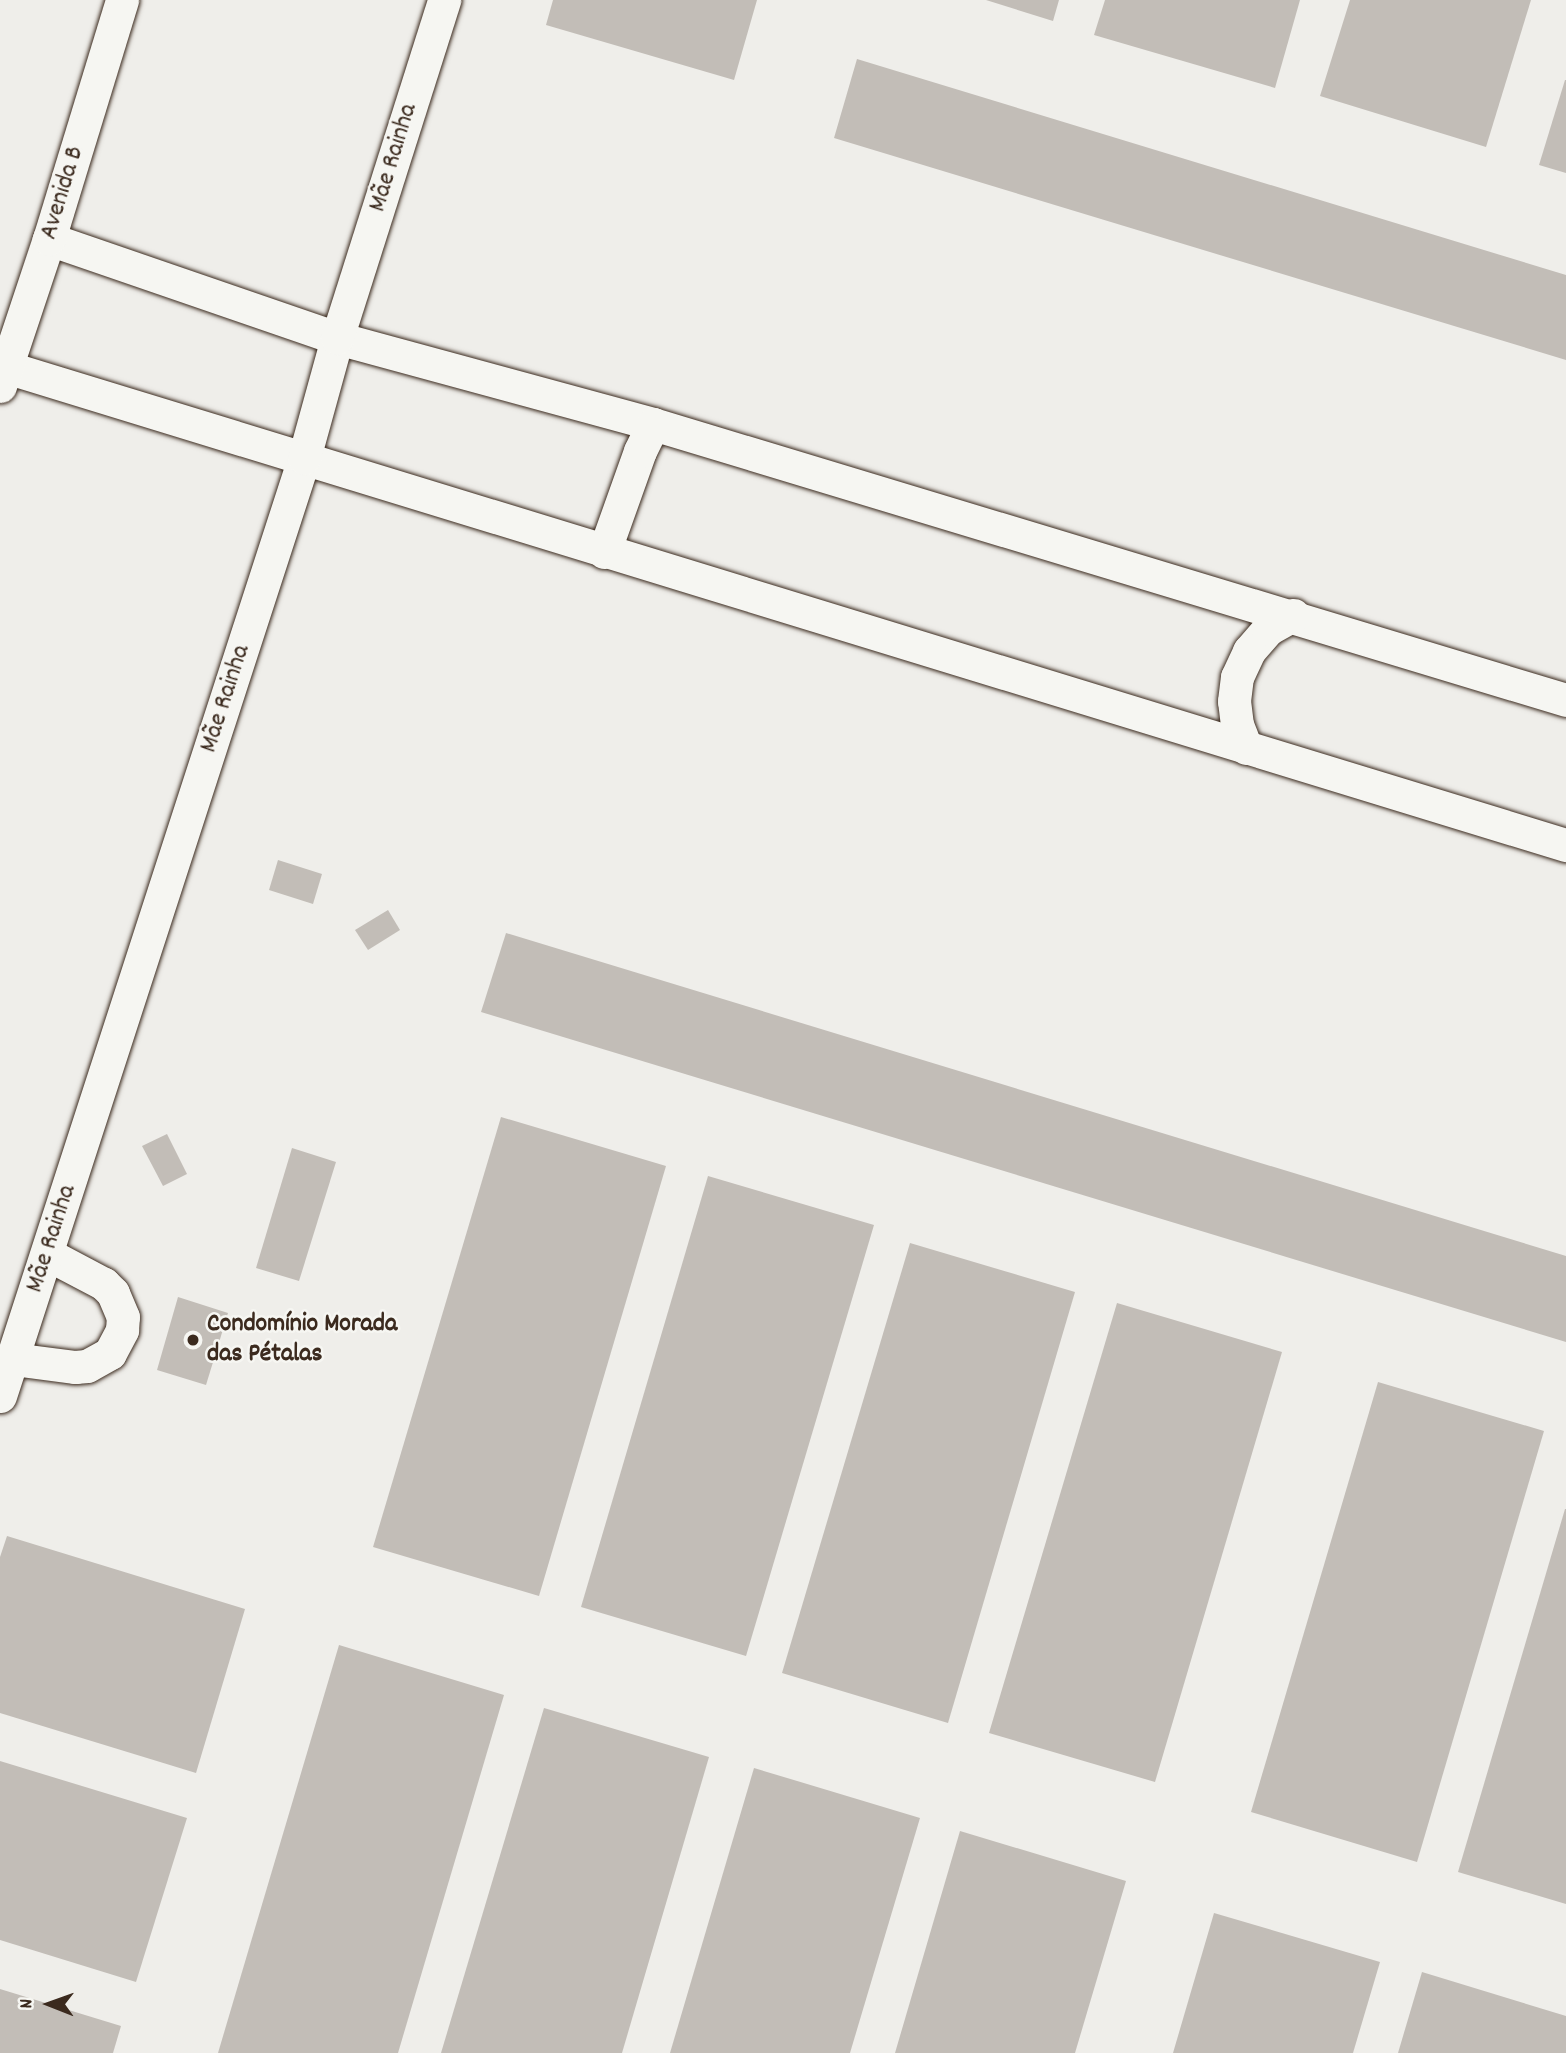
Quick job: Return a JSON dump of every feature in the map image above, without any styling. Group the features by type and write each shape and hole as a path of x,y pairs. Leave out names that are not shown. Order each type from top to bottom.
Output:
{"street":[{"name":"Avenida B","path":"3,376 49,239 122,0"},
{"name":"Mãe Rainha","path":"0,1396 304,458 337,338 444,0"},
{"path":"49,239 337,338 653,424 1293,615 1566,700"},
{"path":"3,376 304,458 1566,845"},
{"path":"604,552 640,451 653,424"},
{"path":"1246,748 1237,725 1234,701 1237,677 1249,651 1268,629 1293,615"},
{"path":"13,1359 75,1367 88,1366 110,1353 122,1330 123,1317 113,1293 104,1284 47,1254"}],"building":[{"path":"553,0 757,0 734,80 546,25"},
{"path":"986,0 1059,0 1053,21"},
{"path":"1105,0 1300,0 1275,88 1094,35"},
{"path":"1350,0 1531,0 1486,147 1320,96"},
{"path":"857,59 1566,275 1566,360 834,138"},
{"path":"1566,80 1566,173 1539,165"},
{"path":"278,860 322,874 313,904 269,890"},
{"path":"388,910 400,930 368,950 355,930"},
{"path":"506,933 1566,1256 1566,1342 481,1012"},
{"path":"501,1117 666,1166 539,1596 373,1547"},
{"path":"167,1134 187,1174 163,1186 142,1146"},
{"path":"292,1148 336,1162 299,1281 256,1268"},
{"path":"708,1176 874,1225 746,1656 581,1607"},
{"path":"910,1243 1075,1292 948,1723 782,1673"},
{"name":"Condomínio Morada das Pétalas","path":"178,1297 228,1313 206,1385 157,1370"},
{"path":"1117,1303 1282,1352 1155,1782 989,1733"},
{"path":"1378,1382 1544,1431 1417,1862 1251,1812"},
{"path":"1566,1509 1566,1904 1458,1872"},
{"path":"7,1536 245,1609 196,1773 0,1713 0,1557"},
{"path":"339,1645 504,1695 398,2053 218,2053"},
{"path":"544,1708 709,1757 622,2053 441,2053"},
{"path":"0,1761 187,1818 136,1982 0,1940"},
{"path":"754,1768 920,1818 850,2053 670,2053"},
{"path":"960,1831 1126,1881 1075,2053 895,2053"},
{"path":"1214,1913 1380,1962 1353,2053 1173,2053"},
{"path":"1422,1972 1566,2016 1566,2053 1398,2053"},
{"path":"0,1989 121,2026 113,2053 0,2053"}],"place":[{"name":"Condomínio Morada das Pétalas","path":"193,1340"}]}
